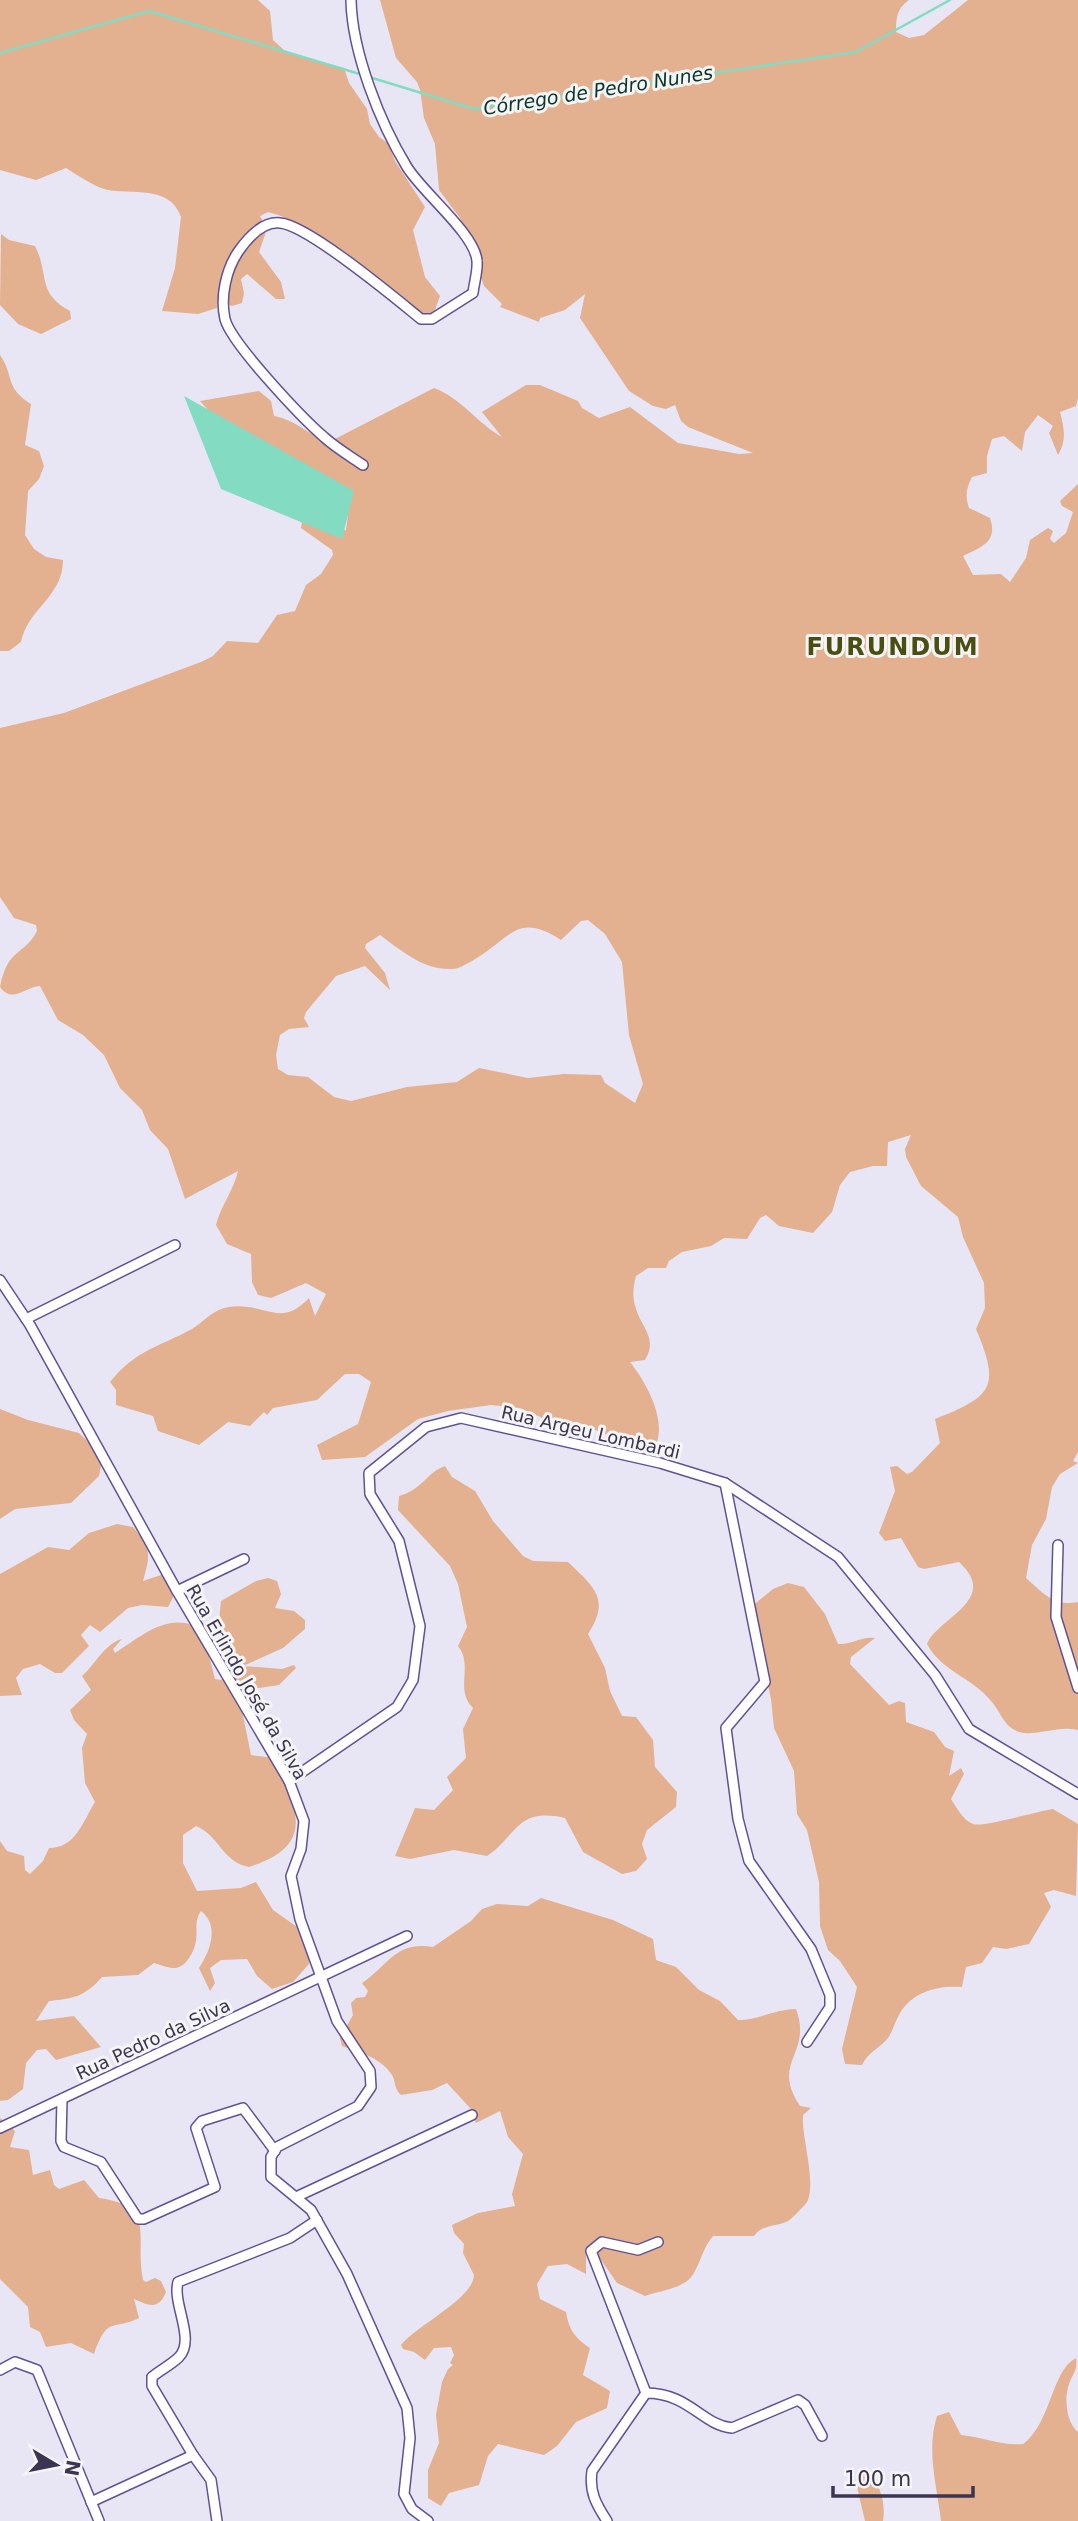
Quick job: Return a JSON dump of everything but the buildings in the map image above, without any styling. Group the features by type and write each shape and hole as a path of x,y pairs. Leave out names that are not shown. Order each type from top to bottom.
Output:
{"street":[{"path":"351,0 357,46 382,116 406,166 420,187 459,227 477,259 473,293 432,319 421,319 346,261 299,230 281,223 267,224 247,239 235,256 223,295 225,319 234,340 324,437 363,465"},
{"path":"26,1319 175,1245"},
{"name":"Rua Erlindo José da Silva","path":"0,1280 26,1319 177,1591 289,1781 304,1821 301,1849 291,1876 300,1919 337,2021 370,2071 371,2087 358,2106 277,2147 275,2151"},
{"name":"Rua Argeu Lombardi","path":"289,1781 397,1707 414,1680 420,1626 399,1541 370,1494 369,1473 426,1427 461,1418 660,1463 725,1483 838,1557 936,1675 968,1729 1078,1794"},
{"path":"725,1483 765,1682 726,1728 738,1819 749,1861 811,1948 830,1995 831,2007 807,2042"},
{"path":"1058,1545 1056,1617 1078,1688"},
{"path":"177,1591 244,1559"},
{"name":"Rua Pedro da Silva","path":"0,2128 407,1937"},
{"path":"62,2099 61,2141 64,2147 101,2162 138,2219 144,2219 215,2187 197,2128 202,2121 238,2108 246,2109 275,2151 271,2157 271,2177 311,2210 347,2274 407,2408 410,2438 404,2494 412,2509 428,2521"},
{"path":"296,2197 472,2115"},
{"path":"217,2521 211,2480 152,2386 152,2377 180,2356 184,2343 175,2294 178,2282 290,2238 317,2220"},
{"path":"646,2393 591,2251 602,2242 638,2250 657,2242"},
{"path":"0,2370 15,2362 37,2371 99,2521"},
{"path":"646,2393 663,2393 690,2404 722,2427 732,2428 760,2419 798,2400 805,2405 822,2436"},
{"path":"607,2521 593,2499 590,2485 592,2471 646,2393"},
{"path":"91,2502 193,2455"}],"shaded area":[{"path":"0,0 258,0 270,11 273,40 285,51 344,68 349,83 367,109 370,124 379,137 388,143 395,161 425,207 413,230 425,277 440,296 432,318 424,323 414,318 392,294 334,246 302,225 268,212 260,216 267,229 259,252 281,282 285,299 276,299 247,274 241,279 244,293 242,303 232,306 218,300 217,308 198,314 162,311 175,268 181,217 167,199 146,193 101,188 66,168 36,180 0,170"},
{"path":"380,0 909,0 898,14 896,32 909,38 924,35 968,0 1078,0 1078,398 1076,406 1060,412 1064,439 1058,455 1049,433 1053,426 1038,415 1025,432 1022,451 1004,436 992,439 987,456 987,473 972,477 967,496 969,508 990,518 992,533 987,543 963,556 973,575 1001,574 1010,582 1026,558 1030,540 1048,528 1053,531 1050,539 1054,543 1066,533 1073,512 1062,506 1060,501 1078,484 1078,1452 1073,1461 1078,1463 1060,1474 1052,1487 1046,1519 1032,1545 1026,1578 1055,1601 1078,1602 1078,1730 1019,1732 1006,1722 983,1693 933,1654 927,1644 970,1598 973,1587 970,1575 959,1562 924,1569 918,1567 901,1538 885,1541 879,1533 895,1491 890,1467 897,1466 907,1474 912,1472 940,1443 935,1419 969,1404 980,1396 989,1377 984,1349 976,1329 985,1308 984,1283 963,1237 958,1217 921,1186 906,1157 905,1149 911,1135 888,1142 887,1166 873,1166 850,1172 840,1185 832,1212 813,1233 779,1226 766,1215 760,1218 747,1239 724,1238 711,1246 682,1252 669,1261 666,1268 648,1268 636,1276 634,1300 650,1346 645,1360 630,1362 648,1391 657,1414 659,1426 655,1447 640,1449 593,1429 545,1419 520,1408 491,1405 448,1411 418,1419 365,1457 322,1460 317,1445 358,1424 371,1382 359,1374 345,1374 317,1400 273,1408 267,1415 264,1412 250,1426 228,1422 199,1445 158,1431 153,1416 116,1405 116,1390 110,1382 129,1362 192,1329 218,1310 242,1306 272,1312 289,1312 309,1298 315,1316 326,1294 306,1283 271,1298 258,1295 252,1282 251,1254 227,1244 216,1225 238,1171 185,1199 168,1149 150,1130 142,1110 120,1088 104,1055 83,1035 58,1020 40,986 14,994 5,992 0,987 7,965 37,931 36,925 14,918 0,897 0,728 64,713 201,662 213,656 227,641 258,643 277,615 295,611 306,585 321,574 333,555 332,550 301,528 303,516 340,531 346,530 349,507 209,411 200,401 259,391 271,401 274,416 331,441 434,388 444,392 502,437 482,412 526,385 540,385 578,401 582,408 599,418 630,407 678,443 739,454 753,453 688,427 681,421 675,405 666,409 653,406 629,391 580,318 585,294 565,310 540,318 539,322 500,307 502,304 484,286 460,218 439,190 435,144 424,118 420,90 417,82 396,58","holes":["588,920 605,934 622,962 629,1035 643,1084 635,1103 605,1083 601,1075 564,1074 528,1078 479,1068 457,1082 407,1087 351,1101 334,1097 308,1077 288,1075 278,1069 276,1055 280,1035 289,1029 309,1027 304,1018 306,1012 336,976 365,966 390,990 385,973 365,948 366,944 380,935 422,963 452,969 472,961 514,931 523,928 534,928 561,940 581,921"]},
{"path":"1,234 9,240 35,246 48,290 59,304 70,311 71,319 41,334 18,324 0,305"},
{"path":"0,355 13,387 31,404 25,445 39,451 44,466 39,479 28,491 25,535 34,549 46,557 63,560 61,573 52,593 31,620 21,642 9,651 0,651"},
{"path":"184,396 354,491 342,539 221,489"},
{"path":"0,1409 28,1420 79,1433 103,1456 99,1476 71,1503 15,1509 0,1519"},
{"path":"445,1466 452,1477 475,1491 493,1521 523,1556 533,1561 568,1562 596,1594 598,1612 588,1634 605,1668 610,1691 622,1716 636,1717 653,1740 655,1767 677,1792 676,1807 647,1830 642,1844 647,1859 636,1871 622,1874 583,1852 565,1818 549,1816 536,1816 519,1825 487,1856 454,1850 410,1859 395,1856 415,1808 434,1810 453,1790 447,1777 466,1758 463,1729 473,1708 465,1693 464,1661 458,1646 467,1627 458,1584 450,1566 398,1510 399,1496 413,1490"},
{"path":"117,1524 133,1527 146,1546 148,1558 143,1581 161,1575 178,1588 168,1607 142,1605 128,1608 100,1632 90,1625 81,1635 89,1646 62,1673 55,1673 40,1664 23,1669 16,1678 22,1695 0,1696 0,1574 48,1547 69,1550 89,1533"},
{"path":"268,1578 277,1581 281,1594 275,1608 294,1611 305,1620 305,1629 283,1648 243,1666 282,1669 294,1665 296,1668 279,1685 246,1690 240,1701 251,1755 275,1758 290,1794 296,1824 293,1837 285,1848 271,1858 249,1867 233,1860 204,1830 196,1826 183,1835 183,1863 197,1891 241,1888 256,1882 273,1910 300,1929 309,1951 309,1964 293,1982 272,1989 257,1976 247,1959 221,1960 210,1968 215,1983 210,1991 199,1968 207,1954 212,1931 207,1917 201,1911 193,1951 182,1966 169,1968 154,1963 138,1975 102,1977 90,1989 78,1995 49,2001 36,2021 74,2016 101,2047 56,2060 46,2049 37,2050 26,2063 23,2089 8,2100 0,2101 0,1841 7,1851 24,1856 25,1870 30,1874 43,1861 49,1848 66,1843 78,1832 95,1802 85,1783 82,1748 87,1734 74,1720 70,1710 91,1690 82,1676 105,1650 116,1642 122,1639 113,1649 115,1653 152,1630 172,1623 182,1623 192,1625 208,1652 215,1679 221,1680 224,1676 218,1632 221,1601 256,1581"},
{"path":"788,1583 804,1587 825,1614 838,1644 875,1638 851,1657 850,1664 889,1705 899,1701 905,1703 906,1722 934,1732 945,1747 954,1751 949,1776 961,1768 964,1774 951,1799 966,1820 978,1825 987,1824 1053,1809 1078,1824 1076,1896 1054,1890 1044,1893 1051,1907 1029,1944 1006,1949 993,1947 982,1963 966,1967 962,1987 927,1991 912,1999 900,2013 888,2038 862,2065 845,2064 842,2049 857,1987 840,1961 828,1950 820,1926 819,1882 807,1830 797,1814 794,1771 774,1728 771,1699 751,1607 773,1589"},
{"path":"541,1898 613,1920 653,1939 656,1960 676,1967 699,1990 720,2001 738,2020 796,2009 800,2037 789,2078 800,2106 811,2108 803,2115 810,2193 807,2202 788,2221 763,2229 754,2236 713,2236 695,2271 686,2282 645,2296 617,2283 599,2257 586,2254 586,2274 567,2264 548,2266 537,2284 540,2299 566,2312 574,2333 590,2348 583,2375 610,2391 607,2408 576,2422 557,2446 544,2455 498,2444 488,2456 479,2485 449,2493 441,2506 428,2498 428,2470 439,2443 436,2415 442,2382 453,2365 450,2363 454,2355 451,2347 434,2348 425,2360 414,2352 403,2349 401,2345 455,2302 471,2284 474,2275 463,2253 464,2244 454,2233 452,2225 478,2213 515,2206 512,2194 523,2154 508,2137 500,2111 476,2123 471,2109 447,2083 432,2090 401,2095 392,2075 382,2064 370,2056 342,2046 340,2038 353,2015 351,2003 356,1998 365,1997 368,1991 362,1983 393,1956 410,1948 433,1947 471,1921 482,1909 497,1904 528,1906"},
{"path":"0,2118 15,2131 10,2147 29,2150 33,2175 50,2170 54,2185 59,2189 84,2180 99,2198 129,2208 140,2226 143,2280 146,2282 155,2278 161,2281 166,2292 160,2302 153,2305 134,2299 139,2318 107,2329 94,2354 71,2343 46,2347 40,2332 30,2327 28,2307 0,2279"},
{"path":"1076,2358 1076,2369 1067,2390 1066,2403 1071,2422 1078,2432 1078,2521 941,2521 932,2455 937,2416 949,2412 961,2435 1007,2444 1023,2444 1040,2424 1061,2374"},
{"path":"862,2471 873,2479 880,2492 884,2507 883,2521 865,2521 856,2483"}],"waterway":[{"name":"Córrego de Pedro Nunes","path":"369,77 474,109 856,52 950,0"},
{"name":"Córrego de Pedro Nunes","path":"0,53 149,11 363,75"}],"district":[{"name":"FURUNDUM","path":"893,647"}]}
